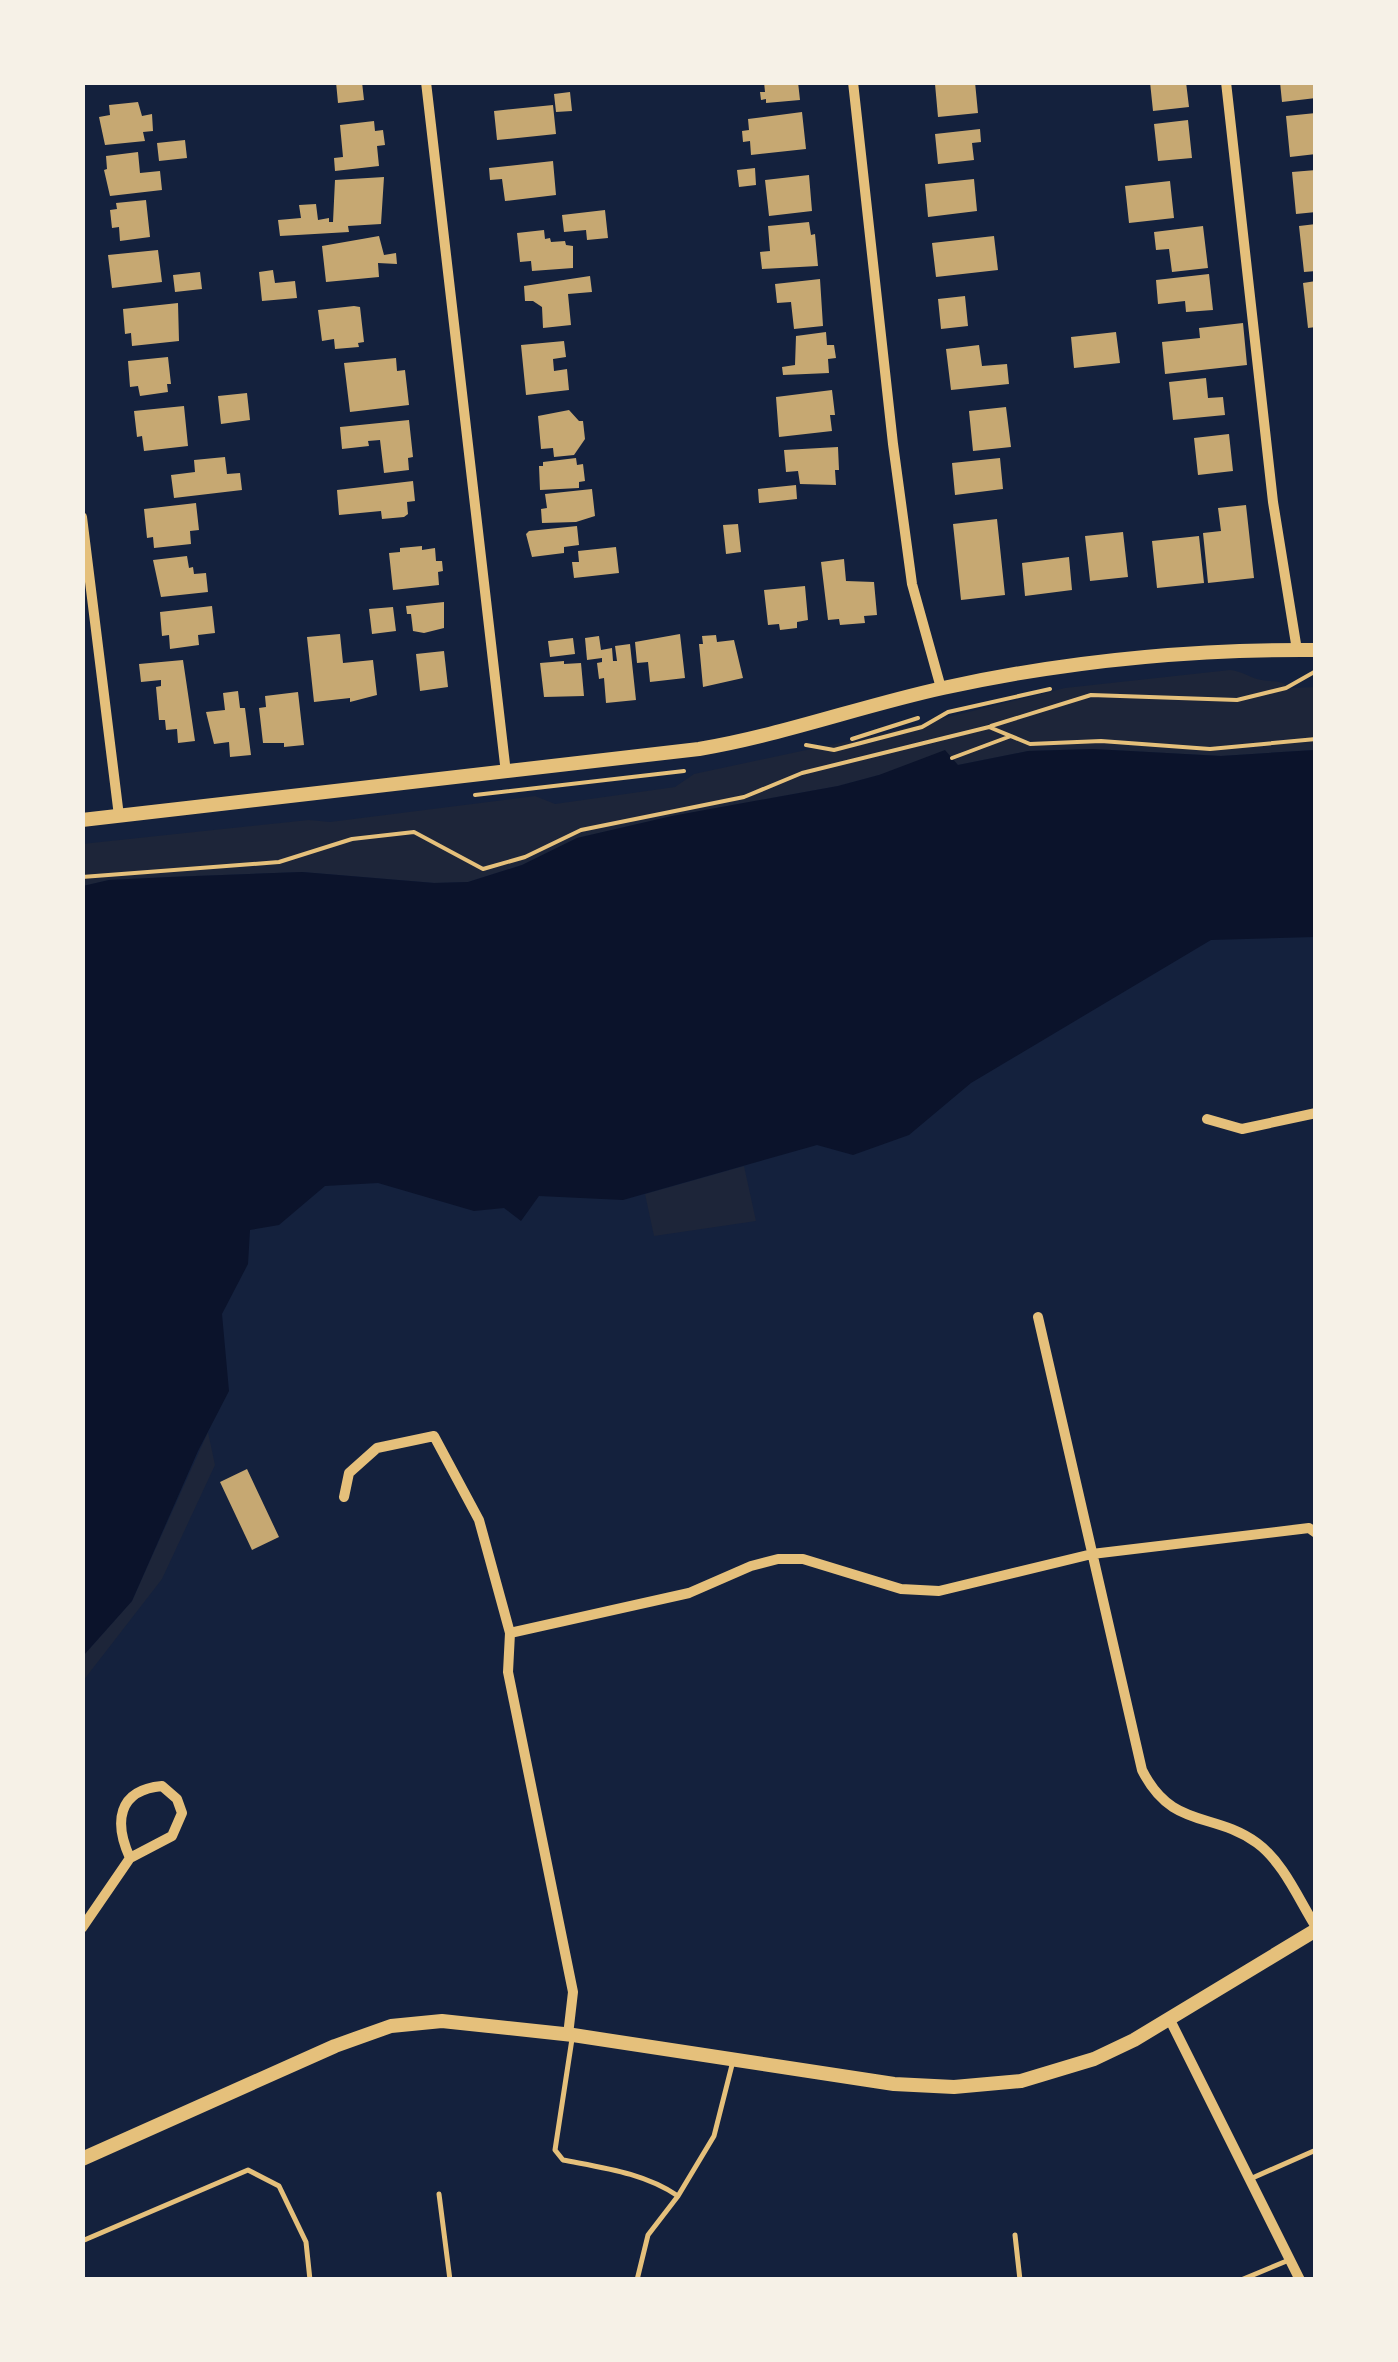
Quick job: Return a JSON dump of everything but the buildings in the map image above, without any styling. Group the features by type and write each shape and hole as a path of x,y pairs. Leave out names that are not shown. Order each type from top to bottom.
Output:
{"main road":[{"path":"82,820 738,743 941,688 1108,660 1218,651 1316,650"},
{"path":"82,2159 335,2046 391,2026 442,2021 570,2035 894,2084 954,2086 1021,2081 1094,2059 1170,2020 1316,1929"}],"street":[{"path":"426,82 506,773"},
{"path":"852,82 912,584 941,688"},
{"path":"1226,82 1273,502 1297,650"},
{"path":"82,517 120,816"},
{"path":"1207,1119 1242,1129 1316,1113"},
{"path":"1038,1317 1138,1761 1148,1782 1177,1811 1236,1831 1259,1844 1276,1863 1316,1929"},
{"path":"344,1496 349,1473 377,1448 434,1436 479,1520 510,1632 508,1672 573,1992 570,2035"},
{"path":"510,1632 689,1593 751,1566 778,1559 802,1559 901,1590 922,1592 1092,1554 1308,1528 1316,1534"},
{"path":"82,1928 130,1858 172,1836 182,1814 178,1799 162,1786 143,1788 128,1800 120,1816 122,1841 130,1858"},
{"path":"1170,2020 1300,2280"}],"lane":[{"path":"570,2035 555,2150 563,2160 626,2172 659,2183 678,2196"},
{"path":"637,2280 648,2235 678,2196 714,2136 733,2060"},
{"path":"1250,2179 1316,2150"},
{"path":"82,2241 248,2170 279,2186 306,2242 310,2280"},
{"path":"439,2194 450,2280"},
{"path":"1015,2235 1020,2280"},
{"path":"1240,2280 1290,2259"}],"path":[{"path":"82,877 279,862 352,839 414,832 483,869 525,856 581,830 744,797 802,773 989,727 1091,695 1236,700 1286,688 1316,670"},
{"path":"852,738 918,718"},
{"path":"989,727 1030,744 1100,741 1210,748 1316,739"},
{"path":"952,758 1011,736"}],"shaded area":[{"path":"1230,670 1292,688 1315,687 1315,750 1221,756 1093,749 1028,751 879,775 577,838 522,865 468,882 302,872 109,880 83,886 82,844 309,820 330,822 535,796 555,804 675,787 694,774 867,737 1065,688"},
{"path":"1093,749 1221,756 1315,750 1315,937 1211,940 971,1083 909,1135 853,1155 817,1145 623,1200 539,1196 521,1221 504,1208 474,1211 378,1183 325,1186 279,1225 250,1230 248,1264 222,1314 229,1391 132,1601 83,1656 83,886 109,880 302,872 434,883 468,882 522,865 577,838 672,816 838,786 945,750 958,765 1028,751"},
{"path":"744,1166 756,1221 654,1236 645,1194"},
{"path":"208,1432 215,1465 162,1579 83,1681 83,1656 132,1601"}]}
